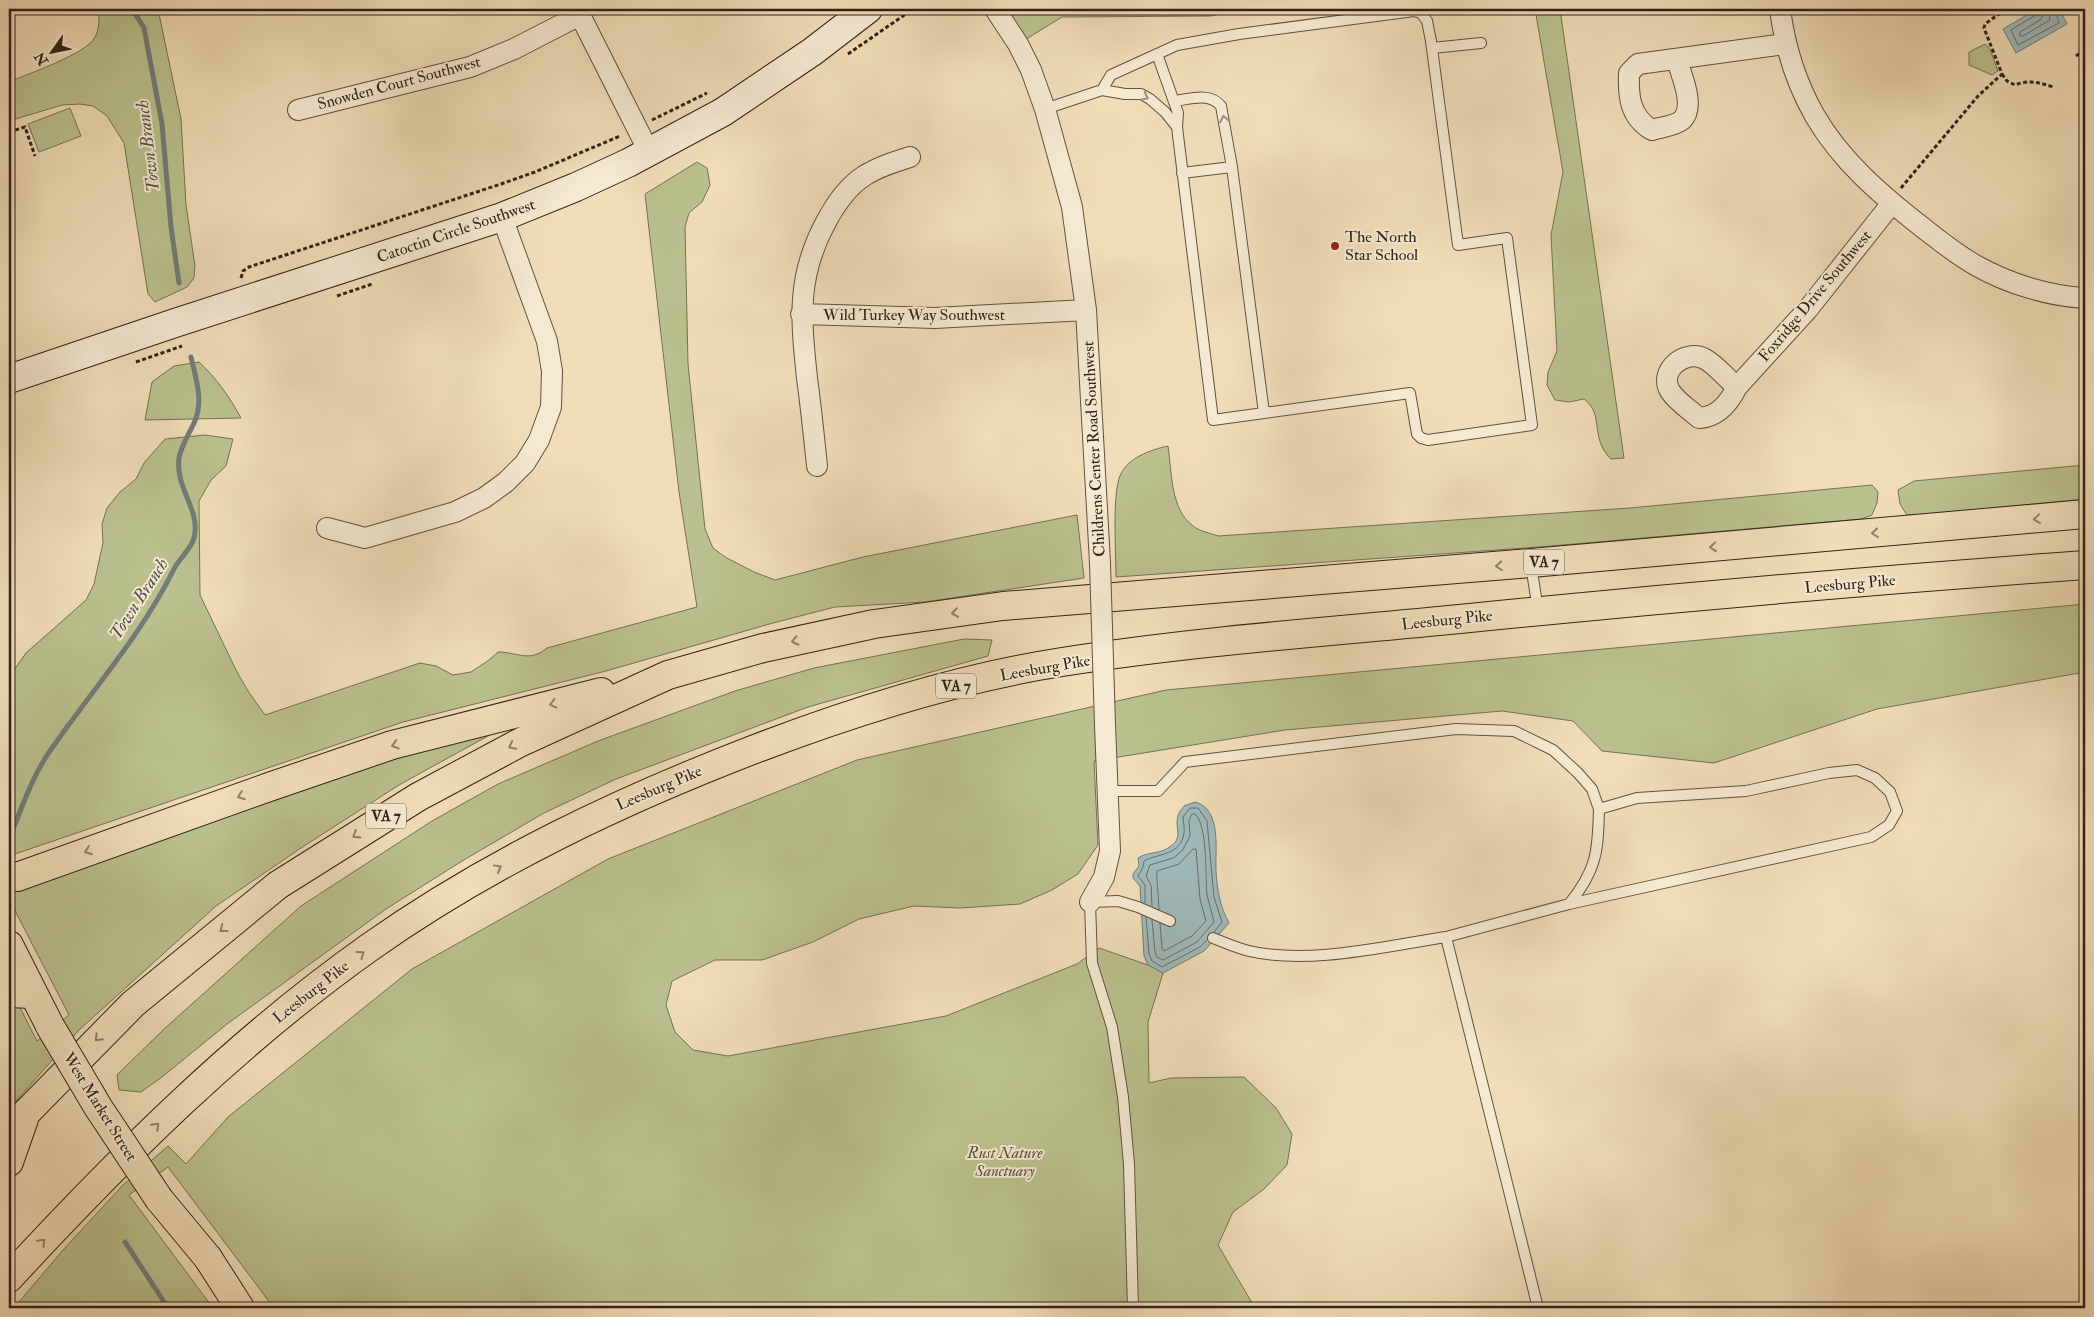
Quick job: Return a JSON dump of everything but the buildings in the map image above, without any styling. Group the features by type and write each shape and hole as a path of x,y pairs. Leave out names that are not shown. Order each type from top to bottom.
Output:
{"main road":[{"name":"Catoctin Circle Southwest","path":"9,379 502,217 576,187 644,141 723,112 773,80 868,9"},
{"name":"VA 7","path":"9,1135 26,1113 133,1004 278,885 418,797 521,742 668,675 763,648 864,626 1003,606 1531,563 2085,514"},
{"name":"Leesburg Pike","path":"9,1278 65,1217 192,1091 257,1034 316,987 375,944 466,886 555,836 678,779 797,733 918,695 1060,662 1214,644 1538,611 2085,564"},
{"path":"9,877 18,877 269,786 392,746 668,675"},
{"name":"West Market Street","path":"9,946 20,994 50,1026 98,1107 159,1199 208,1258"},
{"path":"9,1162 26,1113"},
{"path":"208,1258 240,1308"},
{"path":"208,1258 250,1308"}],"street":[{"name":"Childrens Center Road Southwest","path":"995,9 1018,44 1031,70 1045,109 1072,207 1086,310 1100,563 1110,851 1104,877 1090,902"},
{"path":"1780,9 1785,44 1802,90 1824,130 1847,161 1889,200 1953,251 1977,266 2000,277 2049,293 2085,298"},
{"path":"579,12 644,141"},
{"name":"Snowden Court Southwest","path":"298,110 470,67 514,49 579,12"},
{"path":"1677,60 1785,44"},
{"path":"817,466 801,314 804,284 810,259 818,236 830,214 850,187 865,175 878,168 910,156"},
{"name":"Foxridge Drive Southwest","path":"1737,387 1808,309 1889,200"},
{"path":"327,528 365,538 456,512 484,498 506,482 524,463 539,440 551,407 552,371 547,341 502,217"},
{"name":"Wild Turkey Way Southwest","path":"801,314 935,318 1086,310"}],"lane":[{"path":"1102,90 1111,74 1156,54 1178,45 1240,34 1414,11 1421,13 1427,21 1432,48 1458,245 1507,238 1532,426 1428,440 1416,434 1410,393 1213,420 1182,173 1177,127 1178,114 1156,54"},
{"path":"1432,48 1481,43"},
{"path":"1045,109 1102,90 1125,94 1141,94 1157,106 1177,127"},
{"path":"1174,101 1208,97 1216,99 1221,106 1232,167 1264,413"},
{"path":"1182,173 1232,167"},
{"path":"1531,563 1538,611"},
{"path":"1107,792 1158,791 1185,762 1456,729 1514,731 1553,750 1578,772 1592,788 1599,809 1598,846 1593,868 1582,889 1569,904"},
{"path":"1216,939 1249,951 1296,956 1344,952 1446,936 1569,904 1871,837 1889,825 1897,811 1890,792 1875,778 1857,770 1829,773 1746,790 1637,798 1599,809"},
{"path":"1133,1308 1129,1164 1122,1097 1112,1027 1092,963 1090,902 1118,901 1138,907 1170,921"},
{"path":"1446,936 1538,1308"}],"path":[{"path":"2006,9 1984,24 2002,74 2015,85 2026,81 2033,81 2054,86"},
{"path":"2076,56 2085,50"},
{"path":"1889,200 1978,96 2002,74"},
{"path":"241,303 244,292 241,278 243,271 249,267 509,181 644,141 657,117 712,91"},
{"path":"9,132 25,127 35,156"}],"green space":[{"path":"95,9 158,9 181,119 186,205 195,266 194,278 187,287 155,302 148,294 124,143 107,116 93,106 80,104 62,105 9,121 9,82 69,57 90,43 95,37 99,26 99,14"},
{"path":"995,9 1231,9 1212,16 1062,17 1018,44"},
{"path":"1535,9 1560,9 1624,458 1611,459 1604,451 1600,443 1594,412 1584,399 1569,402 1555,400 1547,385 1548,372 1557,351 1551,235 1563,172"},
{"path":"1985,44 1990,49 1998,71 1992,75 1969,65 1969,52"},
{"path":"70,108 81,136 39,152 28,124"},
{"path":"697,162 707,168 710,185 702,202 689,213 685,227 688,364 705,529 713,548 725,557 754,572 775,580 863,557 1077,515 1084,578 925,602 835,607 773,623 606,671 403,722 9,856 9,677 26,653 86,600 94,584 103,543 102,524 107,508 120,492 136,479 144,463 165,439 205,435 233,439 226,466 211,480 199,501 200,595 236,670 265,715 420,663 436,666 453,675 471,672 498,652 523,656 535,655 547,648 697,607 679,492 645,194"},
{"path":"199,362 222,388 241,418 145,420 152,382 174,366"},
{"path":"1168,446 1173,489 1185,519 1195,528 1218,536 1630,508 1872,485 1878,492 1877,503 1872,515 1862,519 1539,547 1116,577 1115,510 1120,476 1128,464 1140,456"},
{"path":"2085,465 2085,499 1920,515 1907,515 1900,504 1898,490 1914,481"},
{"name":"Rust Nature Sanctuary","path":"2085,604 2085,672 1877,709 1714,763 1602,751 1573,721 1502,711 1285,730 1094,761 1098,845 1078,874 1052,890 1020,904 960,908 914,906 859,919 813,942 762,960 715,960 672,981 666,1005 675,1032 693,1050 728,1056 946,1016 1077,964 1099,948 1148,965 1163,973 1148,1022 1149,1083 1171,1078 1244,1077 1276,1108 1292,1134 1287,1165 1264,1189 1233,1212 1218,1245 1255,1308 274,1308 168,1167 129,1195 213,1308 14,1308 63,1250 123,1185 168,1146 186,1164 228,1117 412,969 608,859 857,760 1166,690"},
{"path":"964,639 992,640 988,656 808,707 616,779 544,813 462,861 386,909 227,1024 141,1092 119,1090 117,1075 163,1030 301,906 432,821 498,784 598,741 735,691 814,668"},
{"path":"497,731 399,785 304,846 216,906 78,1031 9,1109 9,986 37,1041 69,1015 11,903 10,889 338,773"}],"water":[{"path":"2037,9 2059,9 2067,24 2016,53 2003,29"},
{"path":"1195,802 1204,806 1210,813 1213,821 1218,891 1223,911 1229,923 1204,951 1163,973 1148,965 1144,956 1140,886 1133,878 1133,874 1139,866 1138,858 1164,850 1176,841 1178,837 1177,821 1179,814 1184,806"}],"waterway":[{"name":"Town Branch","path":"132,9 144,28 162,124 171,227 179,283"},
{"name":"Town Branch","path":"10,837 28,791 45,758 132,639 194,538 194,518 179,469 180,454 197,415 199,399 191,357"},
{"path":"125,1242 168,1308"}],"place":[{"name":"The North Star School","path":"1335,246"}]}
